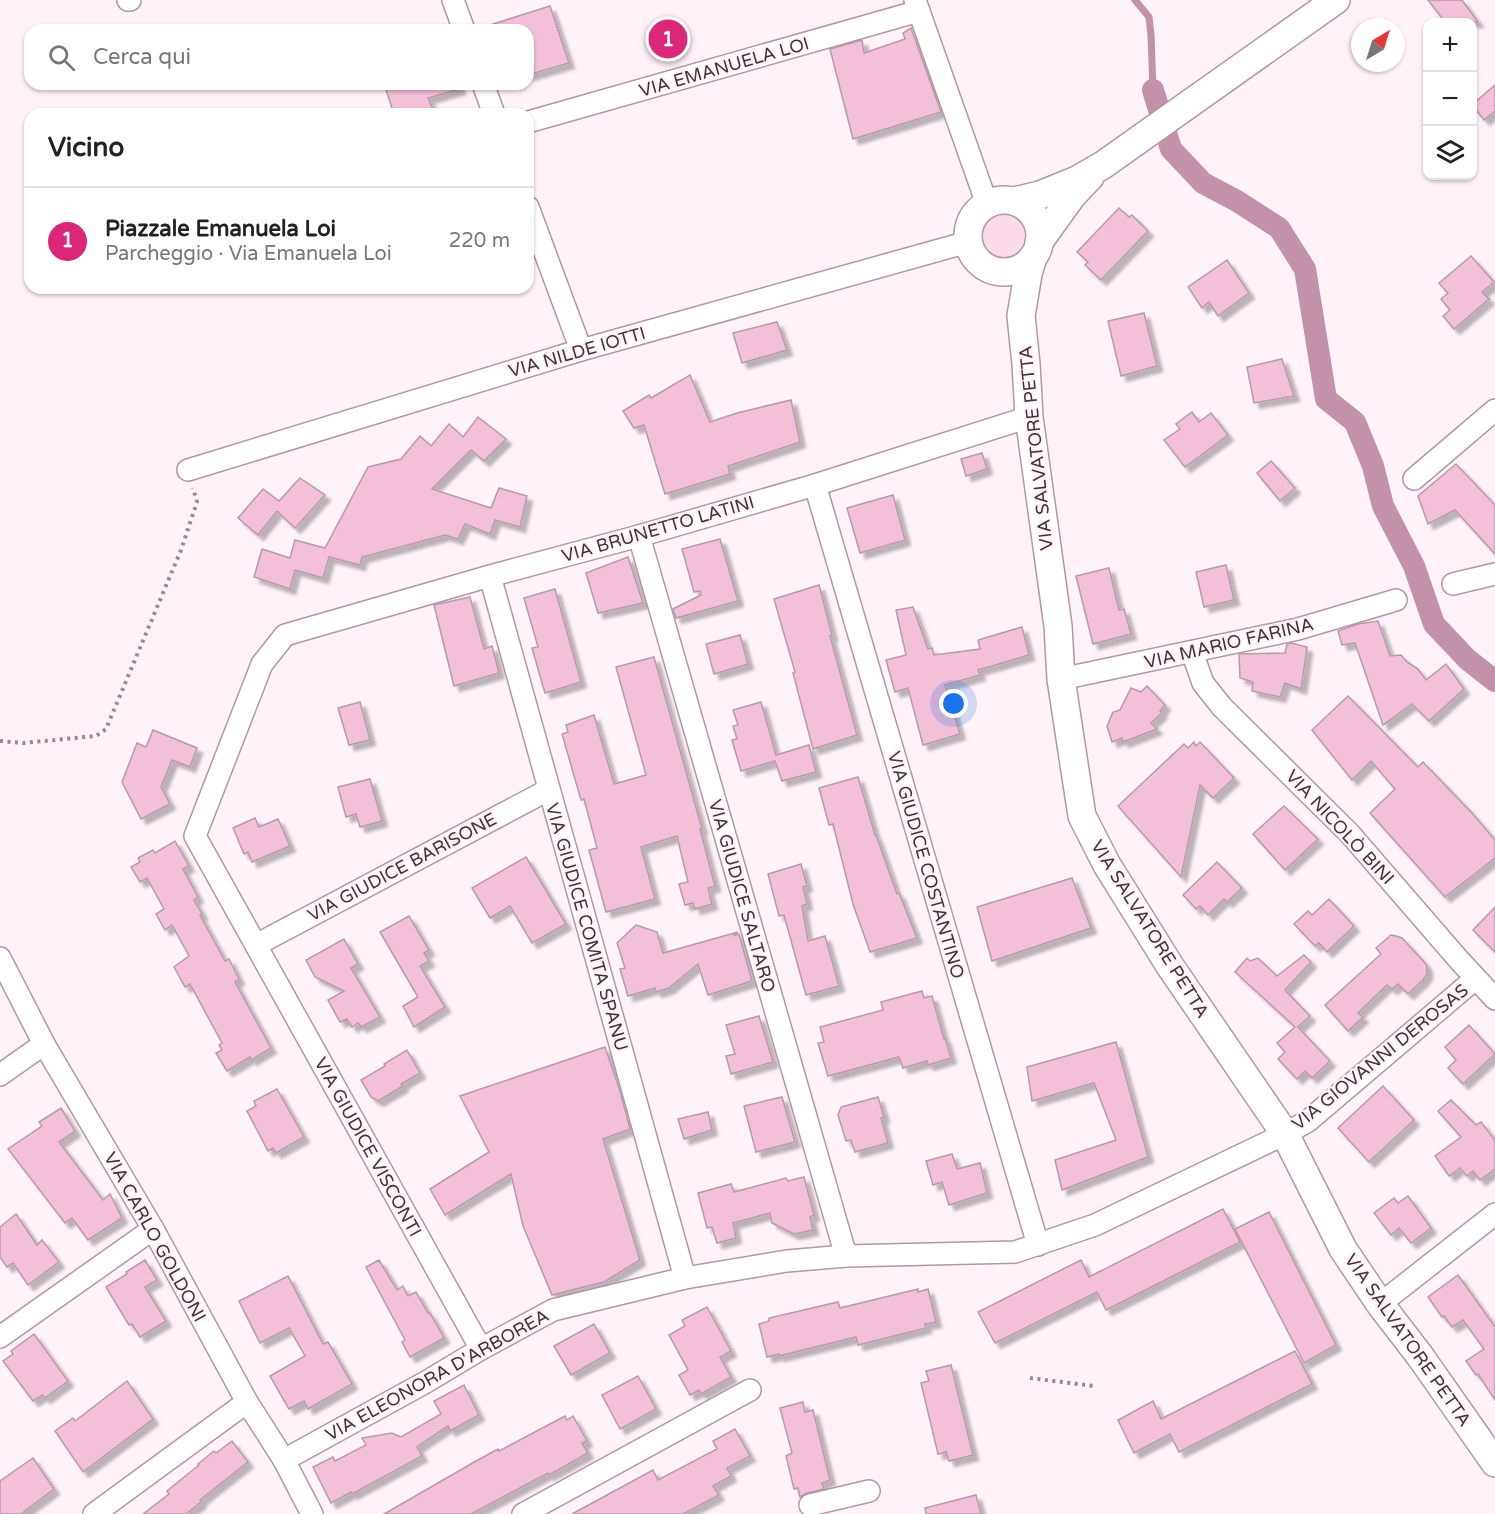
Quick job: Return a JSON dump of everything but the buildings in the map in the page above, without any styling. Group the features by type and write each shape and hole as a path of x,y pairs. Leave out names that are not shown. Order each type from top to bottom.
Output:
{"street":[{"path":"453,0 462,24"},
{"name":"VIA SALVATORE PETTA","path":"1014,201 1040,195 1077,180 1103,165 1336,0"},
{"path":"917,5 987,204"},
{"name":"VIA EMANUELA LOI","path":"534,120 917,5"},
{"path":"485,90 492,108"},
{"name":"VIA SALVATORE PETTA","path":"1103,165 1072,196 1036,250 1024,292 1021,316 1029,417 1058,626 1061,679 1082,816 1107,865 1170,966 1285,1134 1343,1249 1380,1304 1493,1456"},
{"path":"1001,200 1014,201 1033,215 1039,230 1036,250 1023,266 1012,271 1000,272 988,268 974,257 968,242 968,234 974,216 981,208 1001,200"},
{"path":"534,223 581,350"},
{"name":"VIA NILDE IOTTI","path":"188,470 581,350 968,242"},
{"name":"VIA SALVATORE PETTA","path":"988,268 1012,294 1021,316"},
{"path":"1414,479 1495,410"},
{"name":"VIA BRUNETTO LATINI","path":"285,635 639,536 1029,417"},
{"name":"VIA GIUDICE COSTANTINO","path":"815,484 1038,1245"},
{"name":"VIA GIUDICE SALTARO","path":"639,536 846,1256"},
{"path":"1453,584 1495,574"},
{"name":"VIA GIUDICE COMITA SPANU","path":"490,576 686,1278"},
{"name":"VIA MARIO FARINA","path":"1061,679 1298,629 1396,600"},
{"name":"VIA GIUDICE VISCONTI","path":"285,635 262,664 195,836 481,1349"},
{"name":"VIA NICOLÒ BINI","path":"1192,652 1203,683 1222,707 1350,834 1475,979 1495,999"},
{"name":"VIA GIUDICE BARISONE","path":"256,945 548,790"},
{"name":"VIA CARLO GOLDONI","path":"0,958 44,1044 153,1229 247,1402 284,1460 312,1514"},
{"name":"VIA GIOVANNI DEROSAS","path":"1285,1134 1308,1121 1475,979"},
{"path":"0,1075 44,1044"},
{"name":"VIA ELEONORA D'ARBOREA","path":"284,1460 553,1310 686,1278 787,1261 846,1256 1015,1252 1095,1225 1285,1134"},
{"path":"1380,1304 1495,1214"},
{"path":"0,1336 153,1229"},
{"path":"523,1514 750,1390"},
{"path":"94,1514 247,1402"},
{"path":"810,1505 869,1491"}],"path":[{"path":"0,741 23,743 96,736 106,729 181,550 197,502 188,470"},
{"path":"1030,1378 1094,1386"}],"shaded area":[{"path":"1003,210 1017,214 1025,222 1029,236 1025,250 1017,258 1003,262 989,258 981,250 977,236 981,222 989,214"}],"waterway":[{"path":"1135,0 1149,17 1153,90"},
{"path":"1153,90 1171,149 1203,183 1237,201 1279,228 1305,269 1326,399 1355,422 1373,466 1383,506 1414,566 1434,624 1467,659 1495,681"}],"place":[{"name":"Piazzale Emanuela Loi","path":"668,39"}]}
